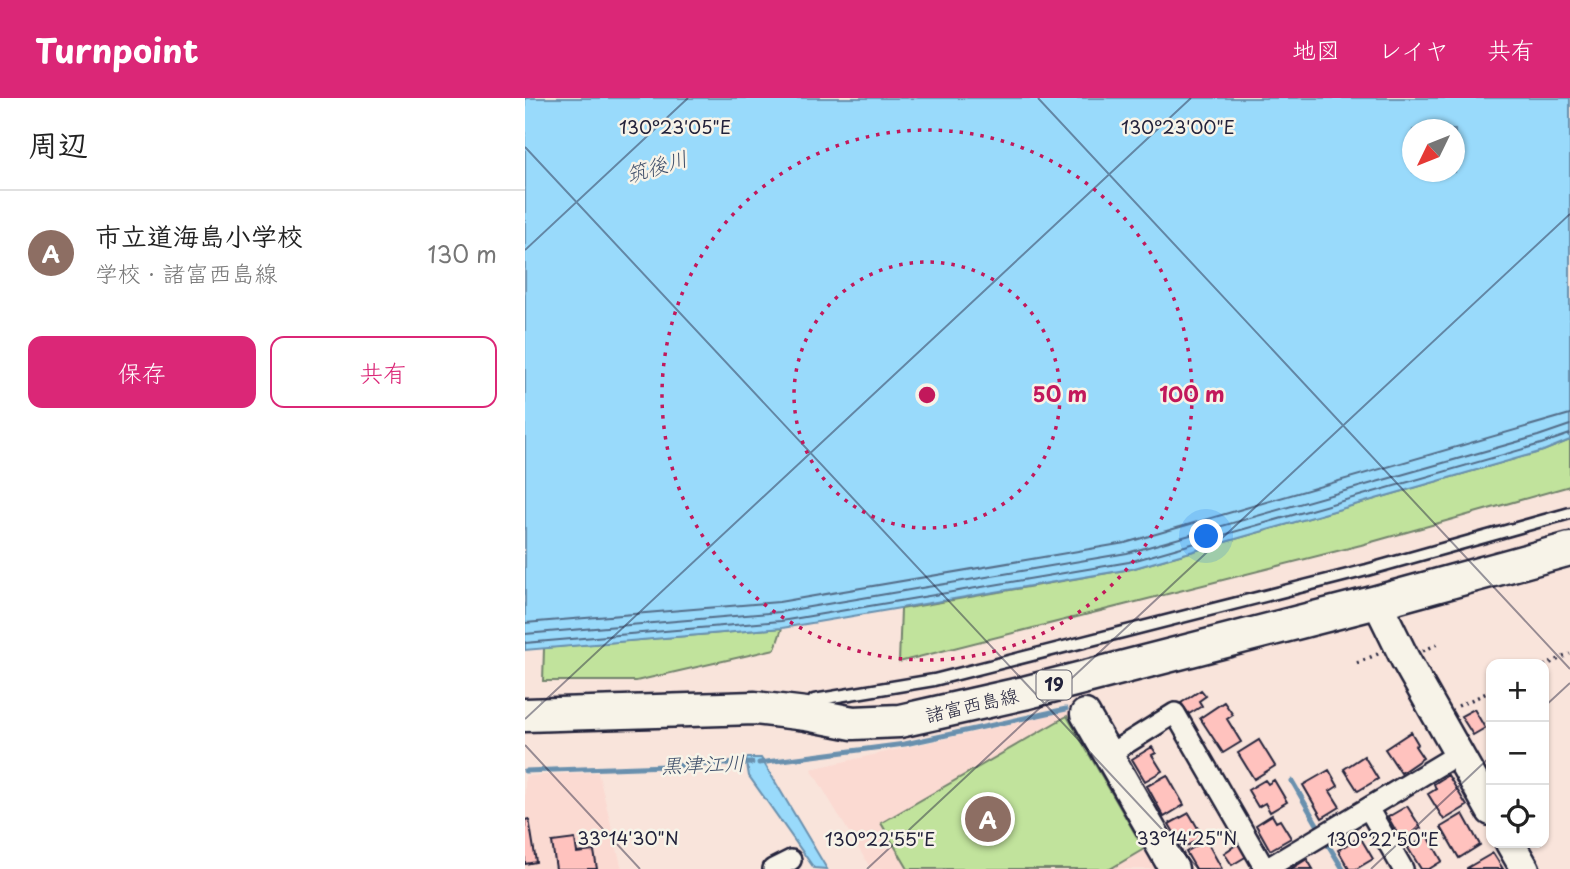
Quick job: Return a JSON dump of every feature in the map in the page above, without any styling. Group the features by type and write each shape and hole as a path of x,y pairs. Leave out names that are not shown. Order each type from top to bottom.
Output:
{"main road":[{"name":"諸富西島線","path":"525,715 755,708 852,723 900,721 1024,693 1570,549"}],"street":[{"path":"1377,602 1486,802"},
{"path":"1108,755 1175,713 1266,869 1458,754"},
{"path":"1085,714 1174,869"},
{"path":"1368,808 1403,869"},
{"path":"1513,848 1525,869"},
{"path":"773,869 791,860"}],"lane":[{"path":"806,714 814,700 934,680 1367,570 1570,513"}],"path":[{"path":"1549,664 1570,654"},
{"path":"1437,716 1486,693"}],"shaded area":[{"path":"1072,710 1163,869 871,869 811,769"},
{"path":"598,772 622,869 525,869 525,776"}],"green space":[{"path":"1570,440 1570,486 1361,545 899,662 901,609 1131,569 1543,451"},
{"path":"782,628 775,649 636,681 543,681 544,648"},
{"path":"1067,716 1144,849 1110,869 908,869 881,823"}],"water":[{"name":"筑後川","path":"525,98 1570,98 1570,440 1543,451 1131,569 782,628 525,650"},
{"path":"746,758 761,758 827,869 814,868 749,776"}],"building":[{"path":"1201,690 1206,696 1199,701 1202,706 1189,714 1181,703"},
{"path":"1224,702 1233,715 1227,719 1241,742 1223,753 1200,718"},
{"path":"1474,709 1485,728 1473,735 1461,716"},
{"path":"1411,732 1418,744 1415,746 1423,758 1401,773 1385,749"},
{"path":"1259,740 1275,766 1254,779 1238,753"},
{"path":"1152,747 1156,753 1152,755 1162,771 1145,781 1132,759"},
{"path":"1364,756 1378,779 1358,791 1344,769"},
{"path":"1329,770 1338,786 1330,791 1340,807 1322,818 1303,785"},
{"path":"1167,775 1184,805 1164,817 1147,786"},
{"path":"1448,775 1467,806 1444,820 1428,794 1436,789 1434,784"},
{"path":"1265,780 1268,784 1274,780 1287,802 1270,812 1265,803 1258,807 1248,790"},
{"path":"1407,806 1421,828 1401,840 1388,817"},
{"path":"1189,813 1203,837 1183,848 1169,824"},
{"path":"1463,814 1480,845 1459,858 1441,827"},
{"path":"1272,815 1276,822 1280,820 1291,838 1270,850 1256,825"},
{"path":"529,819 536,862 525,864 525,820"},
{"path":"1428,836 1442,861 1429,869 1421,869 1408,848"},
{"path":"1360,837 1373,859 1356,869 1349,869 1338,850"},
{"path":"575,839 577,853 594,851 597,869 556,869 552,842"},
{"path":"1206,840 1222,869 1196,869 1186,852"},
{"path":"1239,843 1247,856 1232,865 1224,853"},
{"path":"1493,853 1503,869 1467,869 1467,868"},
{"path":"1307,859 1313,869 1291,869"}],"waterway":[{"path":"759,763 905,744 1066,709"},
{"name":"黒津江川","path":"525,771 752,763"},
{"path":"1292,781 1318,826"},
{"path":"1327,843 1343,869"}],"place":[{"name":"市立道海島小学校","path":"988,819"}]}
